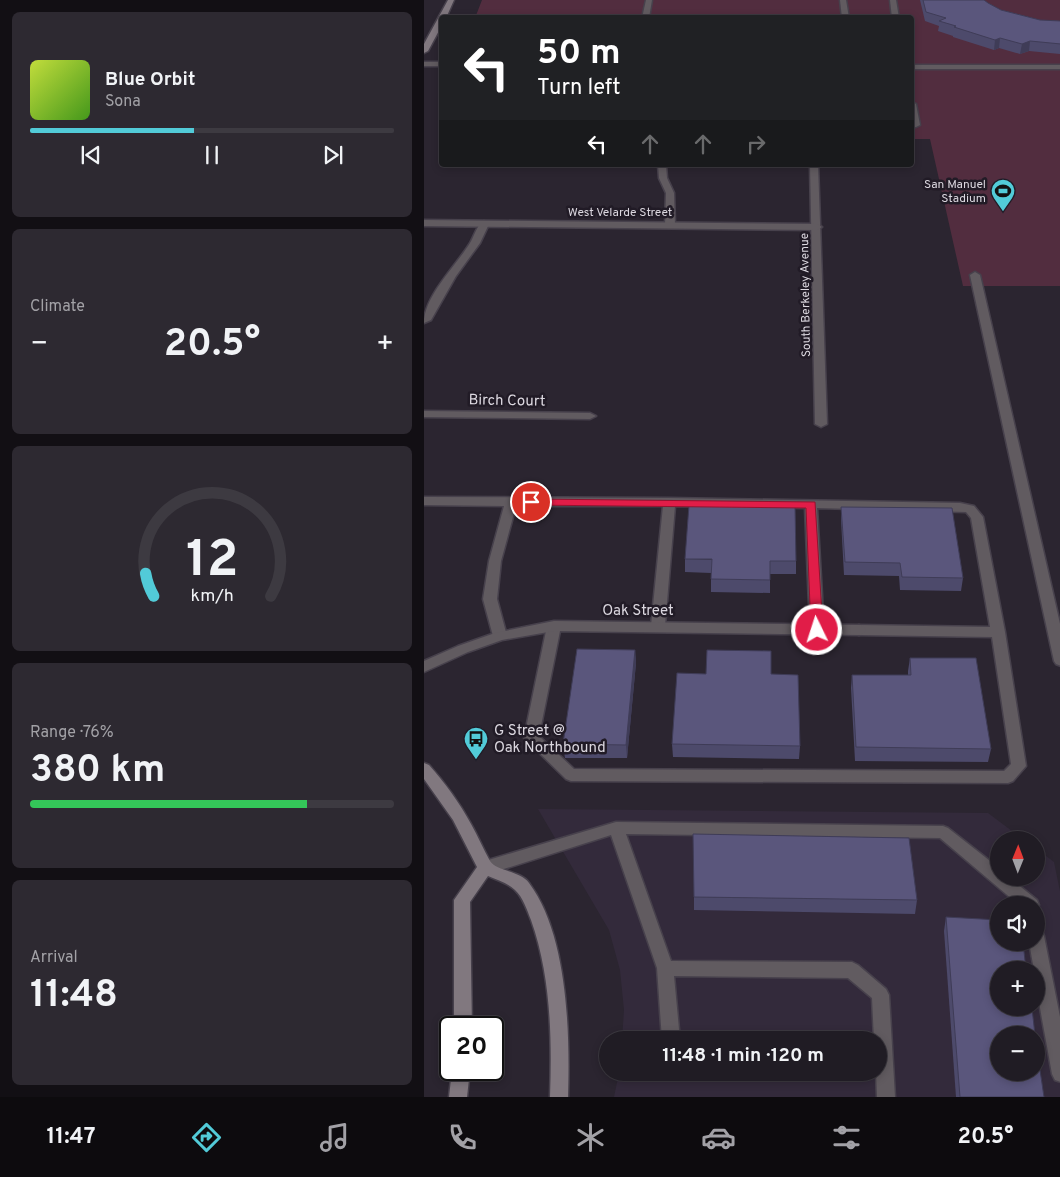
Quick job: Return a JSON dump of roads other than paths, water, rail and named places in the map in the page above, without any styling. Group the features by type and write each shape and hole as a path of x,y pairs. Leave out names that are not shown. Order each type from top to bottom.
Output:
{"main road":[{"path":"444,15 451,0"},
{"path":"424,51 439,24"},
{"path":"424,769 442,789 469,830 486,868 522,885 539,918 555,990 560,1038 559,1097"},
{"path":"464,1016 462,900 486,868"},
{"path":"458,1097 460,1081"}],"street":[{"path":"646,15 649,0"},
{"path":"843,0 846,15"},
{"path":"893,0 896,15"},
{"path":"424,64 439,64"},
{"path":"914,67 1060,67"},
{"path":"914,114 916,125"},
{"path":"662,167 663,178 670,192 670,225"},
{"name":"South Berkeley Avenue","path":"814,167 821,424"},
{"name":"West Velarde Street","path":"424,223 816,227"},
{"path":"424,320 427,318 454,271 473,248 484,224"},
{"path":"975,275 1060,661"},
{"name":"Birch Court","path":"424,414 590,416"},
{"path":"424,501 960,506 970,509 977,516 1019,766 1008,776 571,775 530,738 554,626"},
{"path":"500,636 490,599 495,561 511,502"},
{"path":"658,626 669,502"},
{"path":"811,504 817,630"},
{"name":"Oak Street","path":"424,668 463,649 500,636 554,626 998,632"},
{"path":"616,828 665,968 671,1031"},
{"path":"486,868 616,828 943,832 990,870"},
{"path":"1009,886 1021,896"},
{"path":"1039,951 1060,1074"},
{"path":"665,968 852,970 880,994 880,1031"},
{"path":"883,1081 886,1097"}],"place":[{"name":"San Manuel Stadium","path":"1003,212"},
{"name":"G Street @ Oak Northbound","path":"476,760"}]}
